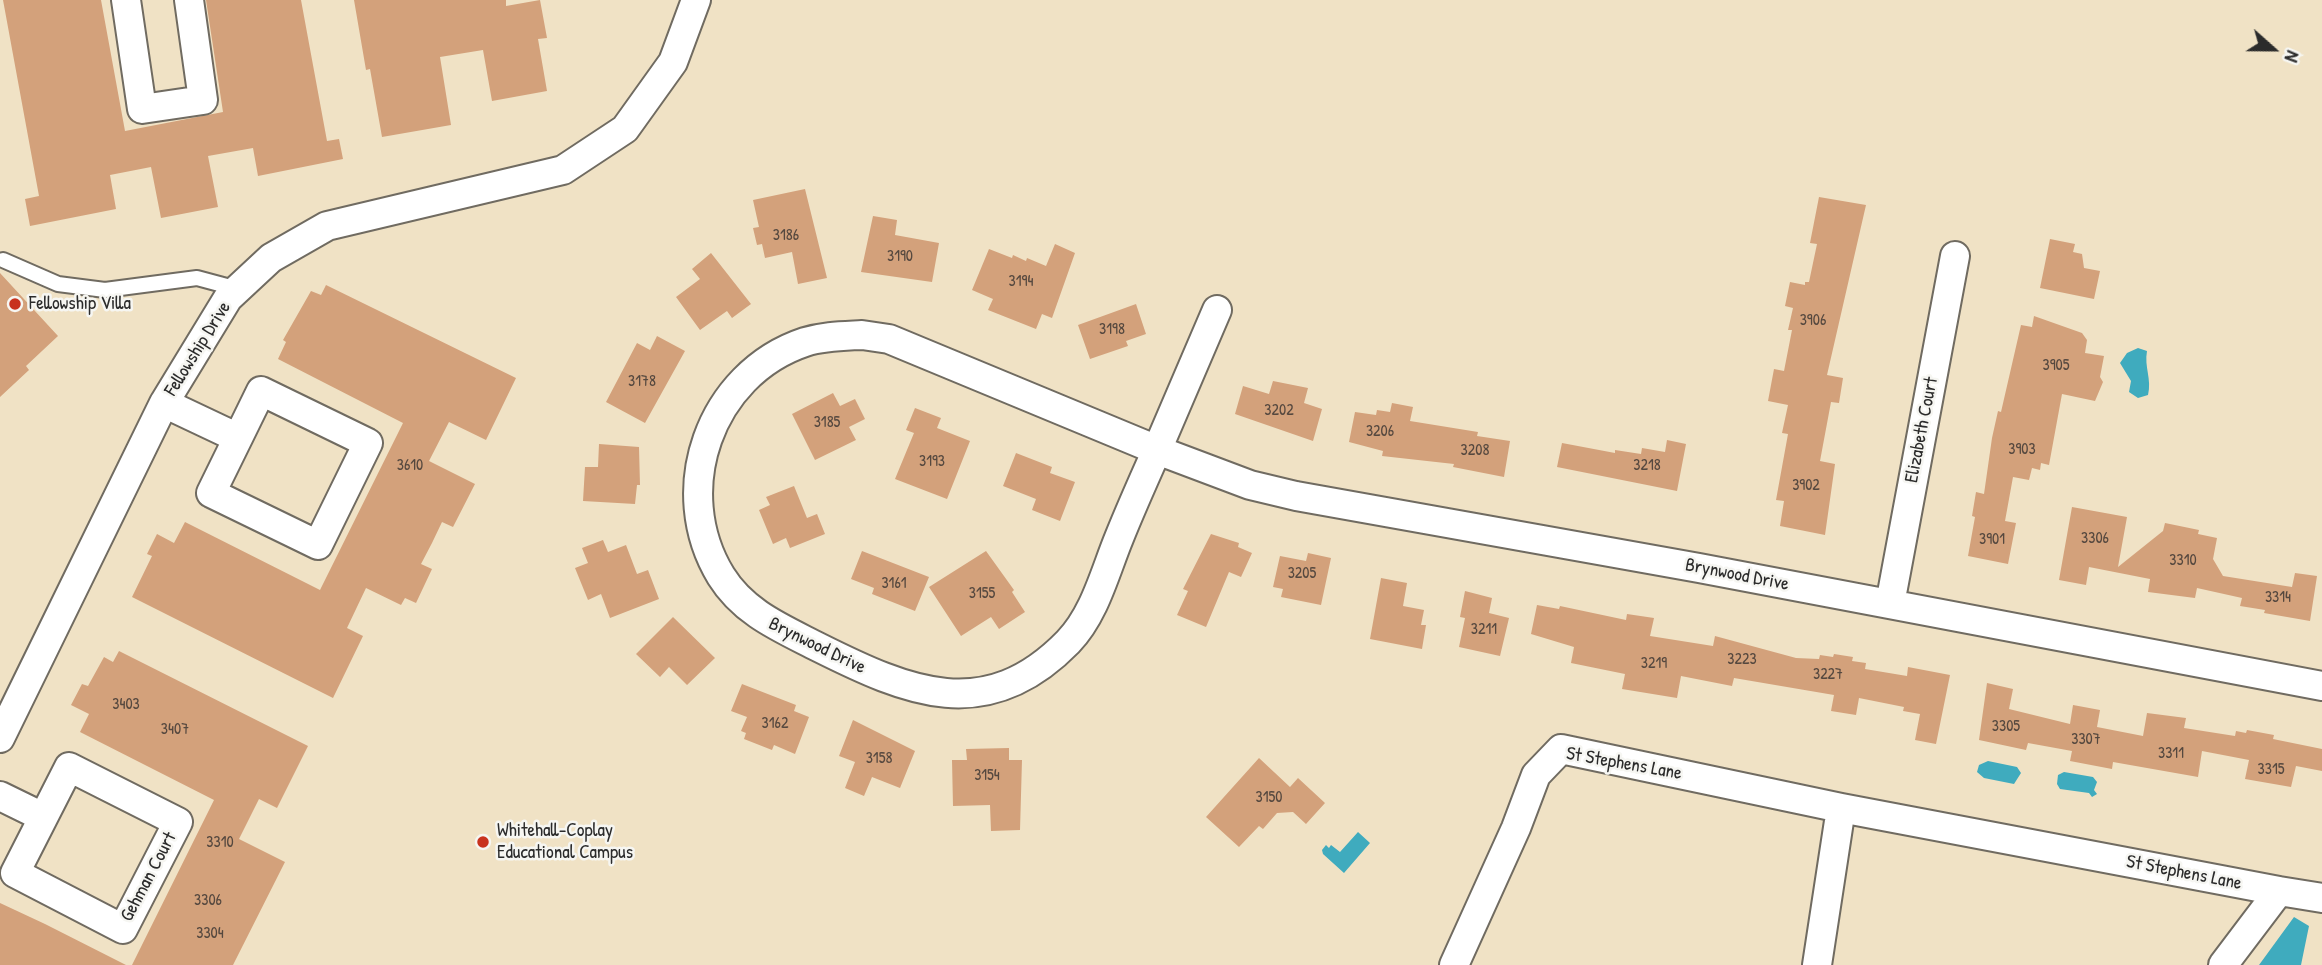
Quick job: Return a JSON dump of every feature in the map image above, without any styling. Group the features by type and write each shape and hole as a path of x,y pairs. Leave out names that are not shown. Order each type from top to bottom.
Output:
{"street":[{"path":"126,0 142,109 203,100 189,0"},
{"name":"Fellowship Drive","path":"0,738 163,403 229,298 271,258 327,226 563,170 625,129 673,62 696,0"},
{"name":"Elizabeth Court","path":"1890,604 1955,256"},
{"name":"Brynwood Drive","path":"1217,310 1157,450 1089,612 1071,639 1047,662 1024,676 1000,687 968,693 941,694 888,680 763,620 739,598 722,577 701,528 697,501 699,468 705,442 718,412 737,386 775,356 804,343 831,337 863,335 889,339 1157,450 1251,485 1296,496 2322,686"},
{"path":"261,391 368,443 318,545 211,493 238,438 261,391"},
{"path":"163,403 238,438"},
{"name":"St Stephens Lane","path":"1454,965 1516,828 1536,775 1561,749 1841,808 2322,898"},
{"name":"Gehman Court","path":"69,767 178,822 123,929 15,873 43,817 69,767"},
{"path":"0,796 43,817"},
{"path":"1817,965 1841,808"},
{"path":"2223,965 2279,891"}],"lane":[{"path":"3,260 58,284 105,290 197,278 238,289"}],"water":[{"path":"2138,348 2147,351 2149,384 2148,395 2138,398 2129,392 2131,381 2120,363 2127,353"},
{"path":"1988,761 2017,767 2021,773 2014,784 1984,778 1977,772 1979,765"},
{"path":"2064,772 2093,777 2097,782 2094,790 2097,794 2092,797 2089,793 2060,789 2057,784 2058,775"},
{"path":"1358,832 1370,843 1344,873 1322,850 1326,845 1329,848 1331,845 1340,852"},
{"path":"2294,917 2309,926 2301,965 2259,965"}],"building":[{"path":"3,0 101,0 125,131 223,112 206,0 301,0 327,141 339,139 343,159 258,176 253,148 208,156 218,207 161,218 151,167 110,175 116,209 30,226 25,199 39,196"},
{"path":"354,0 506,0 506,6 540,0 547,38 538,39 547,91 492,101 483,50 440,57 451,125 382,137 370,69 366,70"},
{"path":"805,189 827,278 798,284 792,252 765,258 762,244 757,245 753,228 759,227 753,200"},
{"path":"1819,197 1866,205 1827,375 1843,378 1839,403 1831,402 1820,461 1835,464 1825,535 1780,526 1784,501 1776,500 1788,434 1782,433 1788,405 1768,401 1774,369 1784,371 1792,330 1788,330 1793,308 1785,306 1790,282 1805,285 1805,282 1809,282 1817,244 1810,243"},
{"path":"873,216 897,220 895,235 939,243 932,282 861,272"},
{"path":"2050,239 2075,244 2073,252 2082,254 2084,268 2100,271 2094,299 2040,288"},
{"path":"1055,244 1075,253 1052,318 1042,314 1036,329 988,310 993,299 972,290 989,249 1012,258 1013,255 1026,261 1027,258 1046,266"},
{"path":"711,253 751,304 732,318 727,311 700,330 676,297 700,279 692,269"},
{"name":"Fellowship Villa","path":"0,273 58,336 26,366 29,370 0,397"},
{"path":"326,285 516,378 486,440 449,422 429,461 475,484 453,527 442,522 421,564 432,569 416,603 405,598 401,605 366,588 347,628 363,636 333,698 132,597 152,556 147,554 157,534 174,543 185,522 320,590 403,423 278,359 286,342 283,340 311,291 321,295"},
{"path":"1136,304 1146,334 1126,341 1128,346 1090,359 1078,325"},
{"path":"2034,316 2082,333 2087,340 2085,353 2104,356 2100,377 2103,382 2095,401 2062,394 2049,465 2041,463 2040,470 2032,468 2029,480 2013,477 2005,521 2016,523 2008,564 1968,556 1975,517 1972,516 1976,492 1984,494 1992,438 1998,411 2001,412 2021,325 2032,327"},
{"path":"657,336 685,351 645,423 606,402 637,343 650,350"},
{"path":"1273,381 1308,388 1304,403 1322,409 1313,441 1235,414 1243,386 1269,394"},
{"path":"833,393 840,406 855,399 865,419 849,427 856,440 815,460 792,414"},
{"path":"1392,403 1413,407 1410,421 1478,432 1477,436 1510,441 1504,477 1453,467 1454,464 1382,456 1383,451 1349,442 1355,412 1376,415 1377,410 1390,412"},
{"path":"915,408 941,418 937,428 970,441 947,499 895,479 914,433 906,430"},
{"path":"1667,440 1686,444 1677,491 1557,467 1562,443 1615,453 1615,450 1641,454 1642,448 1665,452"},
{"path":"599,444 639,447 640,485 637,485 635,504 583,501 585,467 598,467"},
{"path":"1016,453 1052,467 1050,473 1075,482 1060,521 1032,510 1036,499 1003,486"},
{"path":"794,486 807,518 817,514 825,534 790,548 786,538 773,544 759,510 770,505 766,497"},
{"path":"2072,507 2127,517 2118,567 2163,531 2165,523 2199,530 2198,534 2217,538 2213,559 2223,576 2292,587 2295,573 2317,576 2310,621 2240,606 2242,598 2197,588 2195,598 2148,592 2150,579 2089,567 2086,585 2059,580"},
{"path":"1211,534 1239,543 1238,547 1252,553 1241,577 1229,572 1206,627 1177,615 1188,591 1183,589"},
{"path":"603,540 608,552 626,545 637,574 648,570 659,599 610,618 601,594 588,600 575,568 588,563 582,548"},
{"path":"862,551 929,577 915,611 872,594 874,588 851,579"},
{"path":"986,551 1014,590 1012,592 1025,612 999,629 991,617 961,636 929,587"},
{"path":"1308,553 1331,558 1321,605 1281,597 1283,589 1273,587 1280,556 1306,561"},
{"path":"1381,578 1407,583 1403,606 1424,610 1421,625 1426,625 1422,649 1370,639"},
{"path":"1465,591 1492,598 1489,613 1509,618 1500,656 1459,647 1465,618 1460,617"},
{"path":"1537,605 1559,609 1560,606 1626,620 1627,614 1654,618 1650,636 1713,646 1715,636 1796,658 1819,659 1820,655 1833,657 1834,654 1853,657 1852,661 1866,663 1865,669 1907,676 1908,667 1950,675 1936,744 1915,740 1920,714 1903,711 1904,707 1859,698 1856,715 1831,711 1834,695 1734,678 1732,686 1681,676 1677,698 1622,689 1625,674 1571,663 1574,647 1531,634"},
{"path":"673,617 715,658 687,685 669,667 660,677 636,654"},
{"path":"119,651 308,746 277,808 259,799 239,839 285,862 233,965 132,965 214,800 80,732 89,714 71,705 82,684 88,686 104,657 113,662"},
{"path":"1987,683 2013,689 2009,709 2070,724 2073,705 2100,710 2097,727 2143,736 2147,713 2186,718 2184,728 2235,736 2236,731 2246,733 2247,730 2274,735 2273,739 2322,749 2322,771 2296,766 2291,787 2245,779 2249,760 2202,751 2198,777 2113,762 2112,769 2070,761 2072,751 2028,743 2026,750 1979,740"},
{"path":"742,684 796,705 794,711 809,717 795,754 774,745 772,750 744,739 746,733 741,731 747,717 731,711"},
{"path":"853,720 915,751 900,788 872,777 864,796 845,788 855,762 839,756"},
{"path":"1009,748 1009,760 1022,760 1020,830 991,831 990,805 953,806 952,760 967,760 966,749"},
{"path":"1259,758 1290,787 1298,778 1325,803 1306,824 1293,812 1277,813 1263,829 1259,826 1239,847 1206,817"},
{"path":"0,903 45,924 126,965 0,965"}],"place":[{"name":"Fellowship Villa","path":"15,304"},
{"name":"Whitehall-Coplay Educational Campus","path":"483,842"}]}
